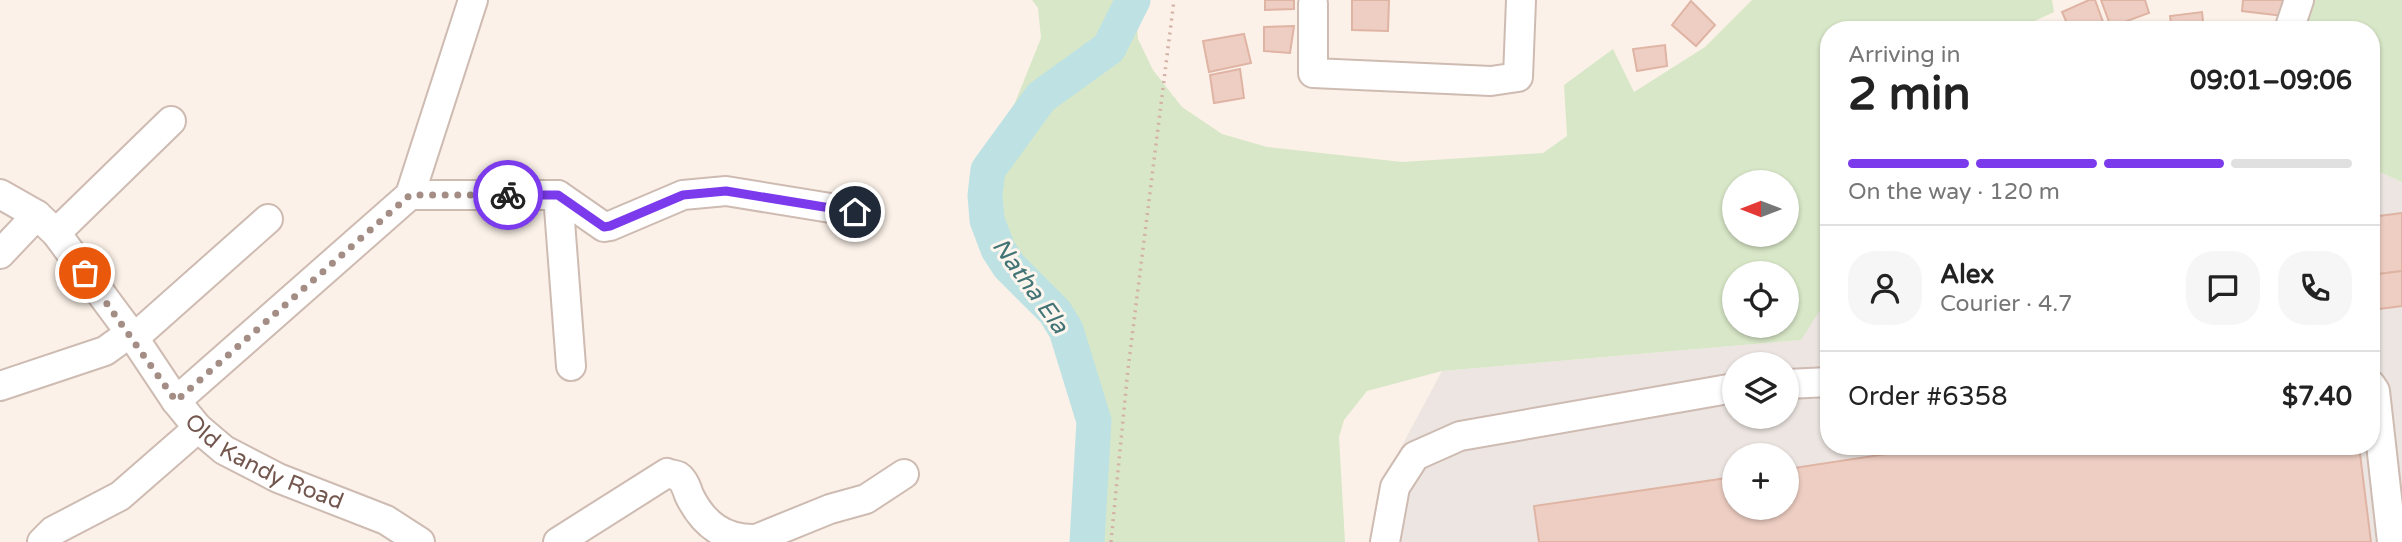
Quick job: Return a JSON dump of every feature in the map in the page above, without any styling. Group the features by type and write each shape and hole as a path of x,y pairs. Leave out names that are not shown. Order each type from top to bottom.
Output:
{"street":[{"path":"176,401 410,195 473,0"},
{"path":"1313,4 1313,73 1491,81 1518,77 1521,0"},
{"path":"2292,21 2298,0"},
{"path":"0,254 46,224 171,121"},
{"path":"410,195 558,195 604,227 683,195 726,191 855,212"},
{"name":"Old Kandy Road","path":"0,194 46,224 132,336 176,401 198,428 224,450 251,466 386,520 420,542"},
{"path":"558,195 571,366"},
{"path":"0,386 105,351 132,336 268,219"},
{"path":"1799,383 1820,382"},
{"path":"1385,542 1395,487 1415,456 1460,436 1722,390"},
{"path":"51,538 120,496 198,428"},
{"path":"2380,435 2392,542"},
{"path":"558,542 667,473 677,475 706,520 721,533 748,539 756,539 830,509 866,499 904,474"}],"path":[{"path":"1111,542 1130,355 1174,0"}],"shaded area":[{"path":"2380,172 2402,182 2402,542 1379,542 1382,483 1442,371 1800,340 1820,310 1820,455 2380,455"}],"green space":[{"path":"1032,0 1135,0 1138,39 1153,70 1182,107 1222,134 1267,147 1402,162 1543,153 1567,136 1564,85 1613,49 1634,92 1705,47 1752,0 2052,0 2054,12 2034,21 1820,21 1820,310 1801,340 1442,371 1367,391 1344,420 1339,437 1345,542 1072,542 1081,452 1081,399 1066,330 1055,312 1009,266 998,249 987,220 985,195 988,170 1041,38 1038,8"},
{"path":"2302,0 2402,0 2402,182 2380,172 2380,21 2296,21"}],"building":[{"path":"1265,0 1294,0 1294,9 1265,10"},
{"path":"1352,0 1389,0 1388,31 1352,30"},
{"path":"2095,0 2103,21 2066,21 2062,12"},
{"path":"2101,0 2145,0 2149,13 2127,21 2109,21"},
{"path":"2243,0 2284,0 2283,16 2242,11"},
{"path":"1691,1 1715,25 1696,46 1672,25"},
{"path":"2202,12 2203,21 2171,21 2170,16"},
{"path":"1294,26 1290,53 1264,51 1264,27"},
{"path":"1244,34 1251,63 1209,72 1203,41"},
{"path":"1665,45 1667,66 1637,71 1633,49"},
{"path":"1240,69 1244,98 1214,103 1210,75"},
{"path":"2402,213 2402,271 2380,274 2380,216"},
{"path":"2402,271 2402,306 2380,309 2380,274"},
{"path":"1880,455 2360,455 2371,542 1539,542 1534,506 1722,479 1722,520 1799,520 1799,467"}],"waterway":[{"name":"Natha Ela","path":"1087,542 1094,421 1066,330 1055,312 1009,266 998,249 987,220 985,195 988,170 1041,97 1109,48 1133,0"}],"way so far":[{"path":"85,273 134,338 176,401 410,195 508,195"}],"route":[{"path":"508,195 558,195 604,227 683,195 726,191 855,212"}]}
